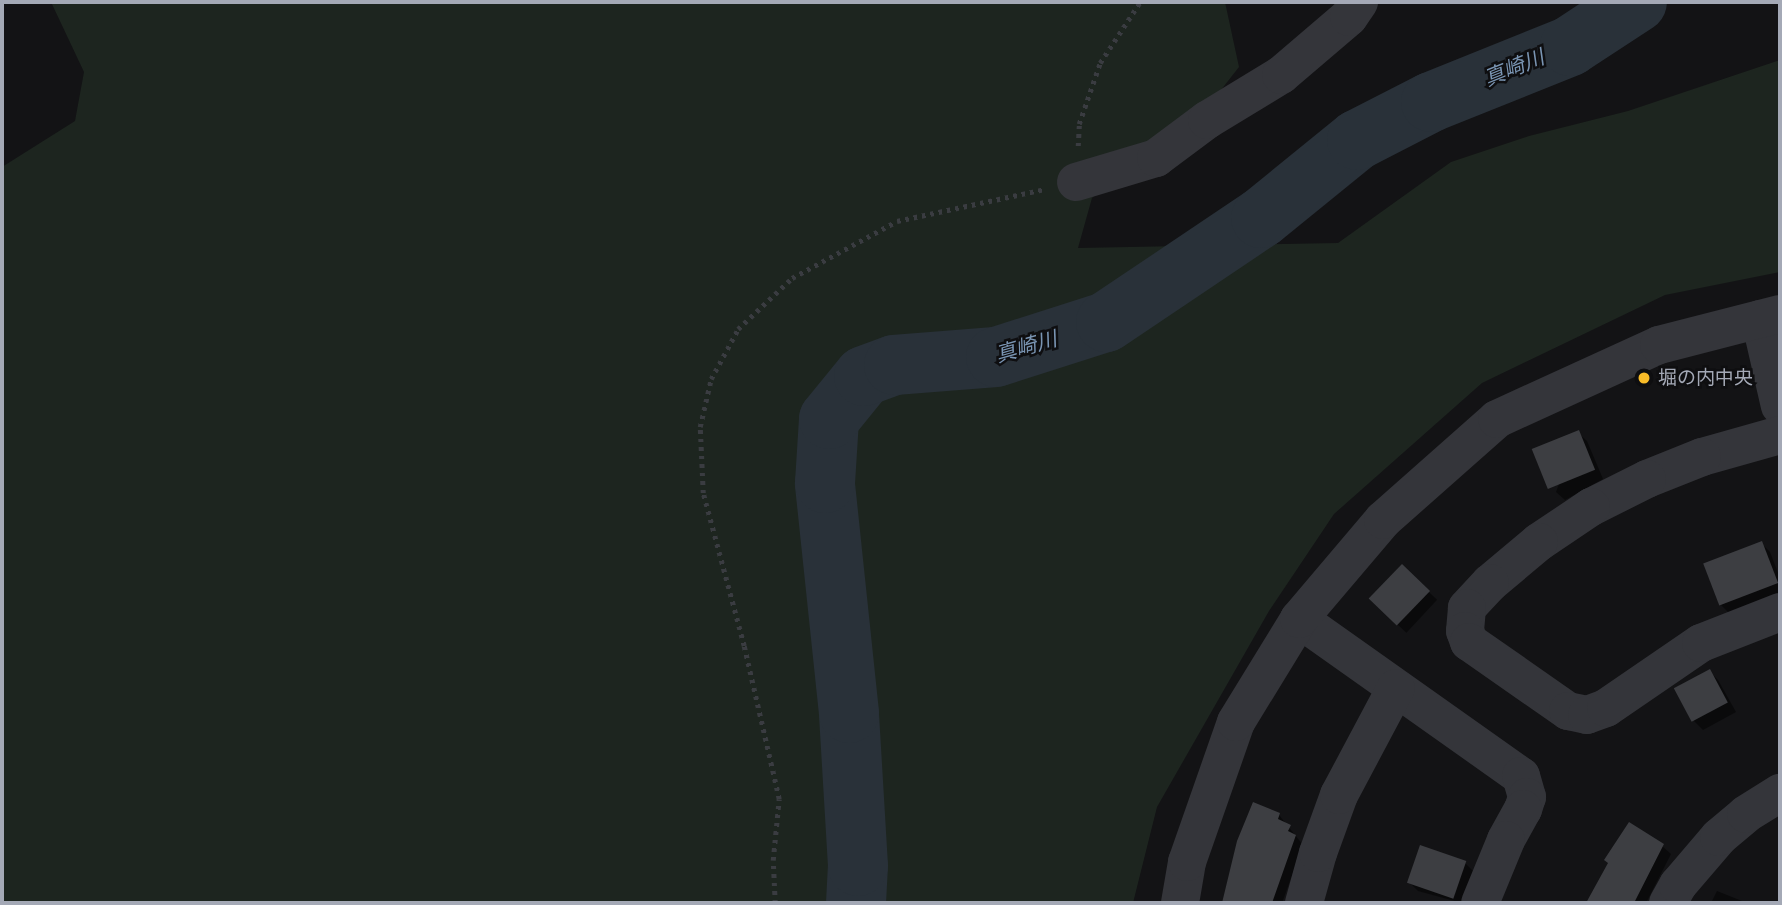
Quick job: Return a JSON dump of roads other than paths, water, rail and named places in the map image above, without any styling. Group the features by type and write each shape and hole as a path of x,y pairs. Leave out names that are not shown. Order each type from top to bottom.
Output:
{"street":[{"path":"1076,182 1156,158 1207,120 1281,75 1349,17 1359,2"},
{"path":"1180,903 1187,862 1236,722 1299,619 1383,520 1497,419 1659,345 1770,317 1780,406"},
{"path":"1780,435 1702,457 1591,507 1539,542 1490,583 1468,608 1465,631 1469,642 1568,711 1587,715 1606,708 1700,643 1780,612"},
{"path":"1299,619 1521,776 1526,786 1523,809 1493,869 1480,903"},
{"path":"1304,903 1339,795 1396,688"},
{"path":"1668,903 1690,870 1719,837 1746,814 1780,793"}],"waterway":[{"name":"真崎川","path":"856,903 858,866 849,713 825,483 829,419 864,376 894,365 996,357 1106,322 1261,218 1357,140 1431,102 1570,46 1637,2"}],"place":[{"name":"堀の内中央","path":"1644,378"}]}
